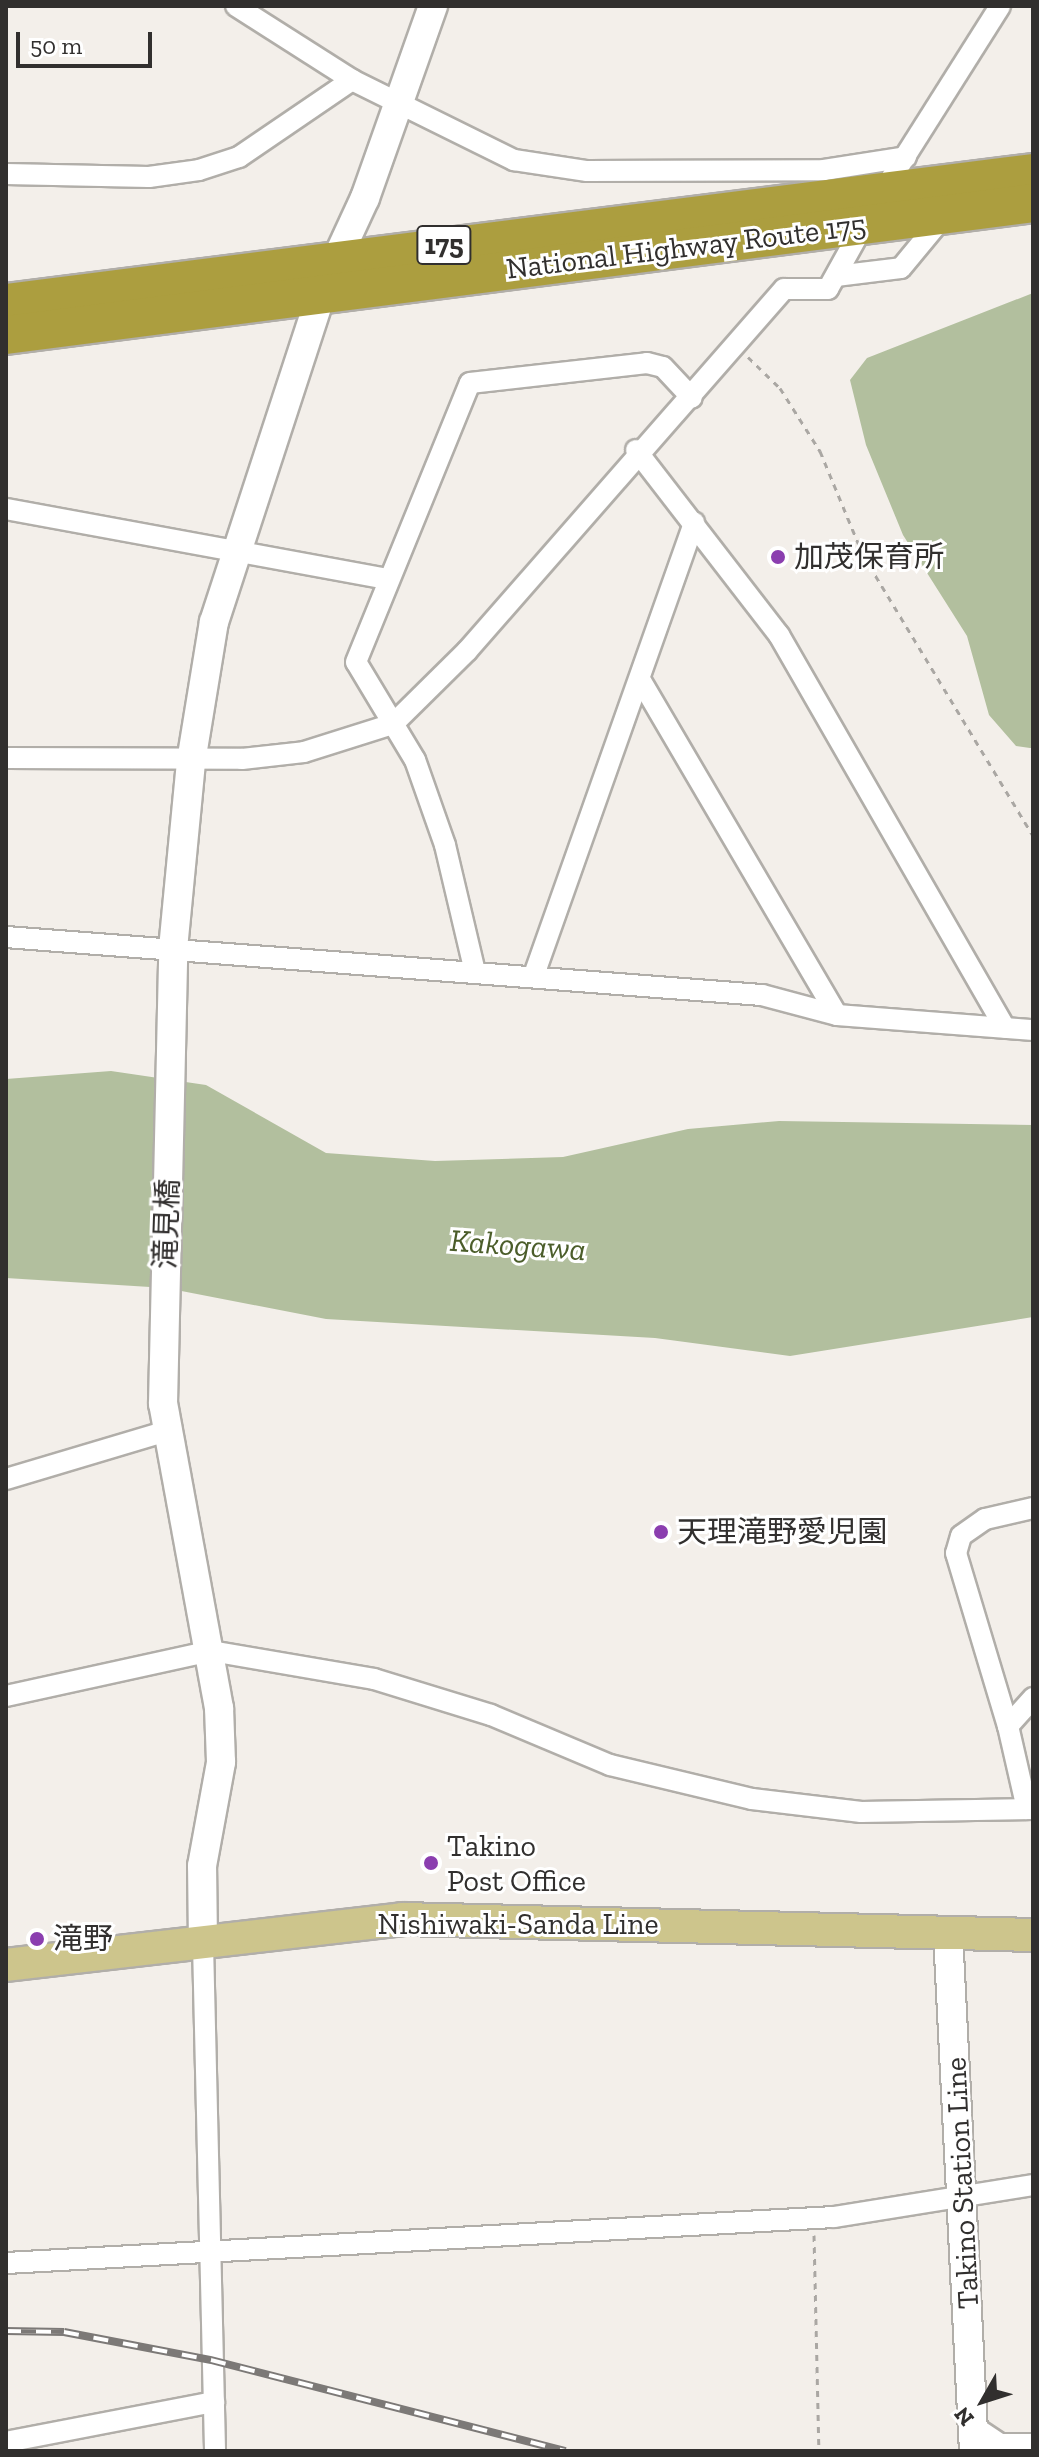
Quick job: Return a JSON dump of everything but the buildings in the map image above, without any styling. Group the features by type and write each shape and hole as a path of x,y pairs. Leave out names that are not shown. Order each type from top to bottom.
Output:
{"highway":[{"name":"National Highway Route 175","path":"6,335 329,275 882,192 1033,173"},
{"name":"National Highway Route 175","path":"6,303 864,225 1033,203"}],"main road":[{"name":"Nishiwaki-Sanda Line","path":"6,1965 402,1919 1033,1935"}],"street":[{"path":"236,6 352,80 403,101 514,160 587,171 824,170 906,157"},
{"name":"滝見橋","path":"203,1944 202,1866 221,1762 211,1651 164,1418 173,949 191,762 214,622 237,550 329,275 403,101 433,6"},
{"path":"6,758 191,762 304,752 393,724 467,651 636,450 692,398 784,289 828,289 882,192 1000,6"},
{"path":"6,174 149,177 199,170 239,157 352,80"},
{"path":"836,276 901,268 945,214"},
{"path":"475,972 445,845 415,760 356,662 470,383 647,363 663,367 692,398"},
{"path":"636,450 694,522 809,684 1005,1028"},
{"path":"6,509 388,579"},
{"path":"534,975 583,821 641,681 694,522"},
{"path":"641,681 837,1015"},
{"path":"6,937 534,975 762,995 837,1015 1033,1030"},
{"path":"6,1479 164,1418"},
{"path":"6,1696 211,1651 374,1679 491,1715 610,1765 752,1799 861,1812 1030,1809 956,1553 961,1536 985,1519 1033,1508"},
{"path":"1008,1726 1033,1698"},
{"name":"Takino Station Line","path":"948,1933 974,2442 999,2448 1033,2448"},
{"path":"203,1944 206,2249 215,2451"},
{"path":"6,2263 206,2249 812,2217 963,2191 1033,2185"},
{"path":"6,2442 214,2402"}],"path":[{"path":"738,347 780,388 820,451 863,555 1033,836"},
{"path":"812,2217 819,2451"}],"water":[{"path":"1033,293 1033,748 1030,748 1016,746 989,715 967,636 903,535 866,445 850,380 867,358"},
{"name":"Kakogawa","path":"111,1071 206,1085 326,1153 435,1161 563,1157 688,1129 779,1121 1033,1125 1033,1317 790,1356 655,1338 326,1319 166,1288 6,1278 6,1079"}],"railway":[{"path":"6,2331 64,2332 211,2360 565,2451"}],"place":[{"name":"加茂保育所","path":"778,557"},
{"name":"天理滝野愛児園","path":"661,1532"},
{"name":"Takino Post Office","path":"431,1863"},
{"name":"滝野","path":"37,1939"}]}
